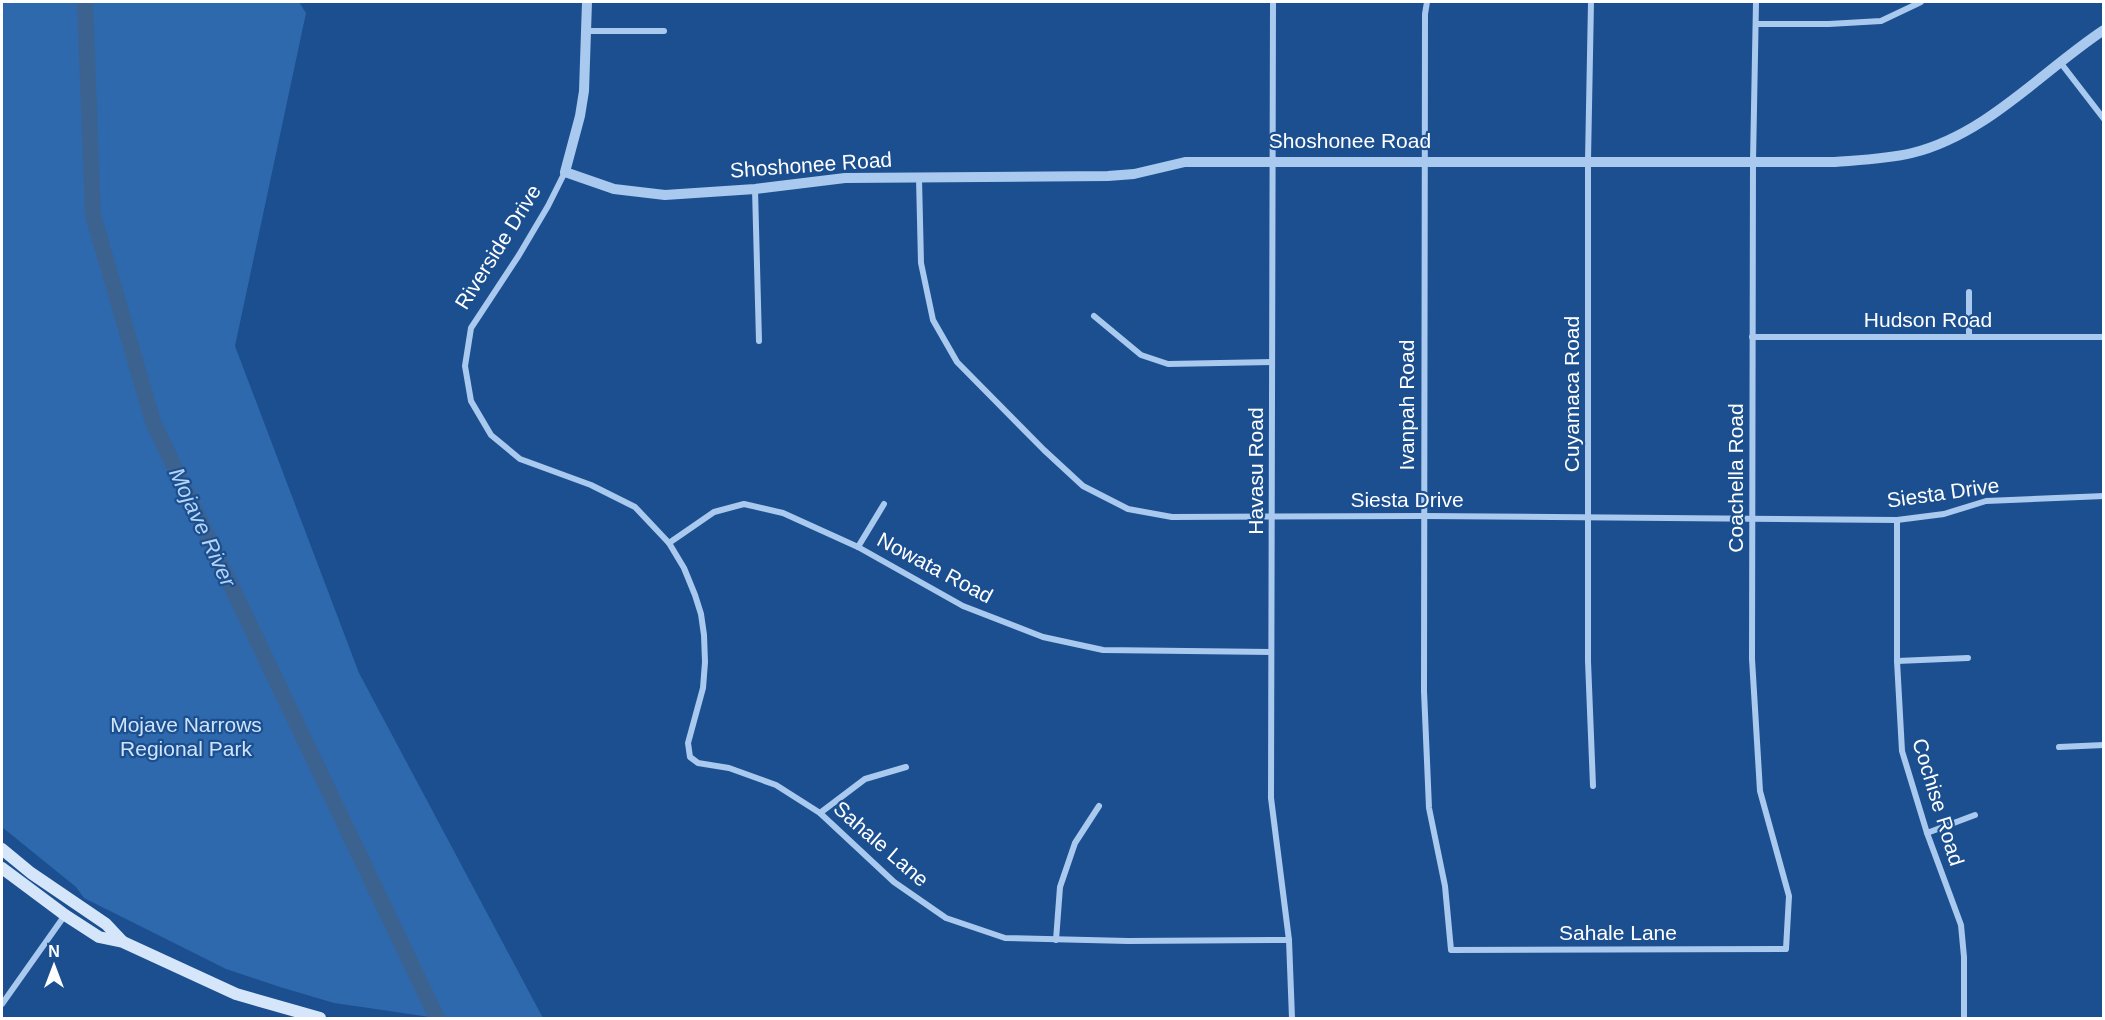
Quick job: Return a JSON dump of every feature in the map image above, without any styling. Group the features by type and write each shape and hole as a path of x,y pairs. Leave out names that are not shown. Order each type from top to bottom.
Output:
{"main road":[{"path":"2,849 31,873 106,924 123,942"},
{"path":"2,868 99,937 123,942 236,994 320,1018"}],"street":[{"name":"Riverside Drive","path":"586,2 584,91 580,116 565,172 519,255 471,328 465,366 471,401 491,435 520,459 591,485 635,507 669,543 684,568 701,614 705,662 702,688 688,743 690,757"},
{"name":"Havasu Road","path":"1273,2 1271,798 1289,940 1292,1018"},
{"name":"Ivanpah Road","path":"1426,2 1423,160 1424,692 1429,808 1445,886 1451,950"},
{"name":"Cuyamaca Road","path":"1591,2 1588,160 1588,661 1593,786"},
{"name":"Coachella Road","path":"1756,2 1753,161 1752,659 1760,791 1789,896 1786,949"},
{"path":"1756,24 1881,21 1921,2"},
{"name":"Shoshonee Road","path":"565,172 614,189 666,195 755,189 845,177 1108,177 1134,174 1185,162 1588,160 1835,162 1874,159 1921,150 1950,140 2005,105 2103,30"},
{"path":"587,31 664,31"},
{"path":"2060,62 2103,119"},
{"name":"Siesta Drive","path":"919,178 921,263 933,320 957,362 1083,486 1128,509 1172,517 1753,517 1897,520 1944,514 1986,501 2103,496"},
{"path":"755,189 759,341"},
{"path":"1969,292 1970,337"},
{"path":"1094,316 1141,355 1168,364 1272,362"},
{"name":"Hudson Road","path":"1752,337 2103,337"},
{"name":"Nowata Road","path":"669,543 714,512 744,504 783,513 858,547 963,606 1043,637 1102,650 1271,652"},
{"path":"858,547 884,504"},
{"name":"Cochise Road","path":"1897,520 1897,661 1902,751 1927,833 1961,925 1964,957 1964,1018"},
{"path":"1897,661 1968,658"},
{"path":"2059,747 2103,745"},
{"name":"Sahale Lane","path":"690,757 698,762 729,768 776,785 820,813 894,882 946,918 1005,938 1128,941 1289,940"},
{"path":"820,813 865,779 906,767"},
{"path":"1056,940 1060,887 1075,843 1099,807"},
{"path":"1927,833 1975,815"},
{"path":"2,1004 65,915"},
{"name":"Sahale Lane","path":"1451,950 1786,949"}],"green space":[{"name":"Mojave Narrows Regional Park","path":"2,2 299,2 306,13 235,346 359,673 543,1018 437,1018 334,1003 226,969 84,898 76,887 2,827"}],"waterway":[{"name":"Mojave River","path":"85,2 93,215 153,422 437,1018"}]}
